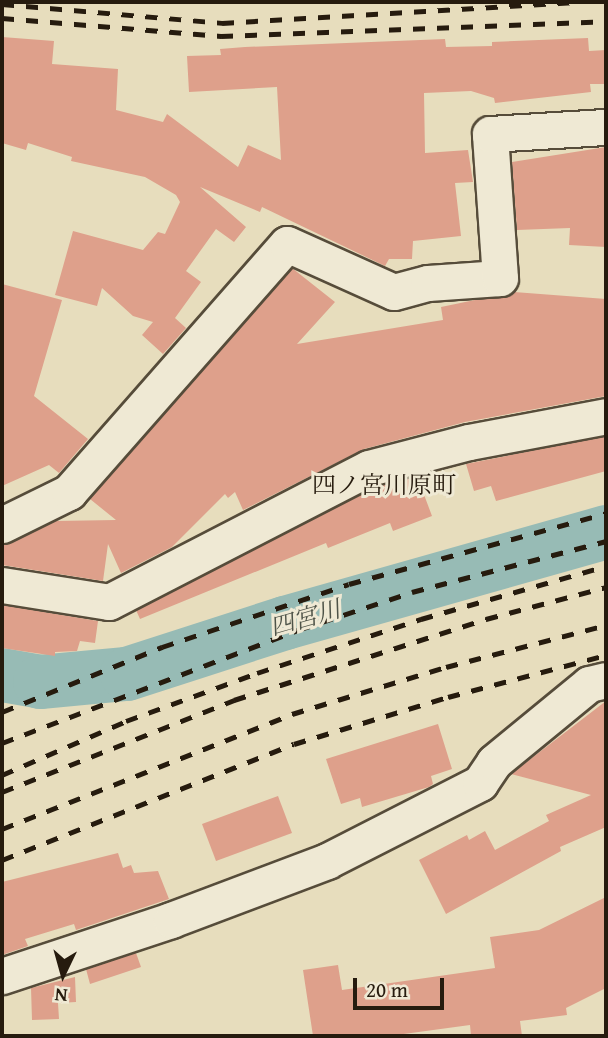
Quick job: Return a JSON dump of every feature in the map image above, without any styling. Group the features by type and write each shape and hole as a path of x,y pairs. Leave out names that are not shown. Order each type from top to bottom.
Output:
{"street":[{"path":"2,525 69,492 287,244 394,292 428,282 500,278 491,134 606,127"},
{"path":"2,584 109,602 369,468 469,442 606,416"},
{"path":"2,976 172,920 327,861 480,783 494,762 589,684 606,680"}],"building":[{"path":"2,37 54,41 52,64 118,69 116,110 163,122 167,114 238,167 248,145 281,160 277,87 189,92 187,56 221,55 220,49 245,47 445,39 446,47 492,46 492,42 588,38 589,51 606,50 606,84 590,84 591,92 495,103 494,98 471,91 424,93 425,153 468,150 473,182 455,183 461,236 413,241 412,259 389,259 385,266 262,207 260,212 200,187 246,227 234,242 216,229 186,271 201,282 175,318 186,328 163,354 142,335 153,322 133,316 102,288 97,306 55,295 73,231 143,250 158,232 165,234 180,202 176,195 145,177 71,161 72,157 28,143 26,150 2,143"},
{"path":"606,147 606,247 569,245 570,228 517,230 512,162"},
{"path":"292,268 335,302 297,344 443,320 441,307 514,292 606,299 606,396 465,422 364,449 243,510 235,492 228,498 225,494 172,547 121,573 108,544 103,581 2,565 2,545 55,521 116,520 90,499"},
{"path":"2,284 62,300 34,396 88,439 59,473 49,465 2,486"},
{"path":"606,436 606,471 496,501 491,486 474,491 466,464"},
{"path":"417,476 432,516 393,531 390,523 328,548 326,543 140,619 136,610 376,487"},
{"path":"2,605 98,621 95,643 80,641 77,651 55,652 55,656 2,648"},
{"path":"606,701 606,827 560,847 561,851 446,914 419,860 467,835 469,840 485,831 495,850 549,821 546,815 591,795 511,774"},
{"path":"438,724 452,769 431,776 433,784 429,787 362,807 360,798 341,804 326,759"},
{"path":"278,796 292,833 216,861 202,824"},
{"path":"118,853 123,868 131,865 134,873 158,871 169,899 76,930 74,924 25,939 28,946 2,955 2,882"},
{"path":"606,897 606,988 566,1008 567,1015 520,1021 522,1036 471,1036 470,1025 389,1036 313,1036 303,970 338,965 342,990 495,968 490,937 539,930"},
{"path":"136,953 141,967 90,984 86,969"},
{"path":"75,977 76,1002 58,1003 59,1019 32,1020 31,988"}],"waterway":[{"name":"四宮川","path":"2,675 40,682 127,674 285,623 606,532"}],"railway":[{"path":"2,4 222,23 576,2"},
{"path":"2,18 221,36 606,21"},
{"path":"2,712 162,647 349,584 606,513"},
{"path":"2,743 298,630 412,592 606,541"},
{"path":"2,775 126,721 257,673 421,619 606,566"},
{"path":"2,792 234,700 486,619 606,587"},
{"path":"2,829 292,714 446,667 606,625"},
{"path":"2,860 294,744 448,697 606,655"}],"district":[{"name":"四ノ宮川原町","path":"384,485"}]}
